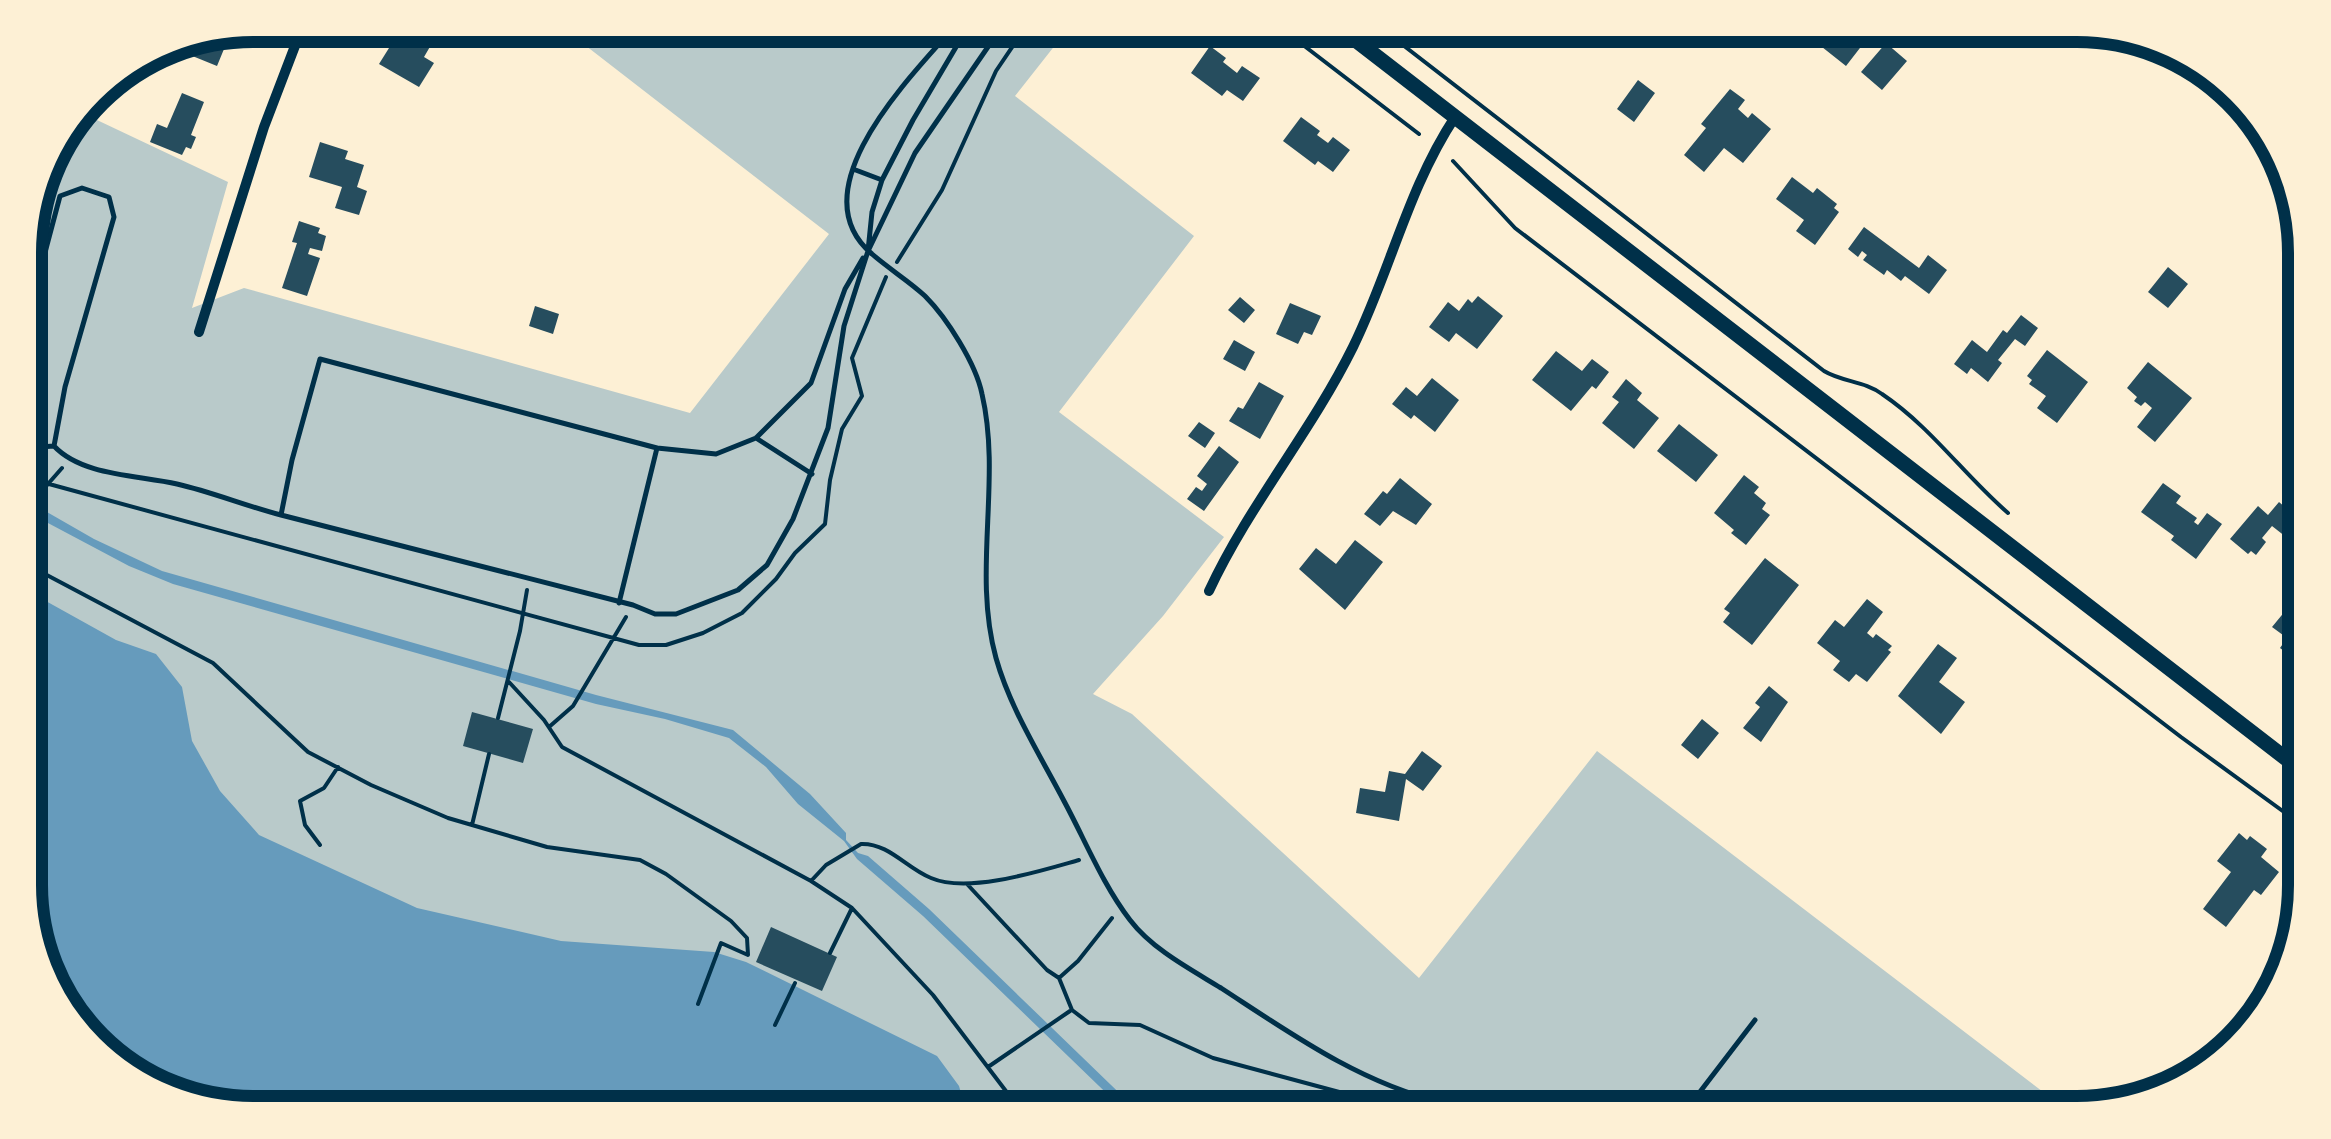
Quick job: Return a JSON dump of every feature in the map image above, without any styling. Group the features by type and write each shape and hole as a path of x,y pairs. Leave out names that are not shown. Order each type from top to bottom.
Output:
{"main road":[{"path":"1358,42 2288,760"}],"street":[{"path":"199,332 264,127 296,42"},
{"path":"1208,590 1239,531 1352,348 1425,167 1455,117"}],"lane":[{"path":"941,42 893,97 861,148 848,182 850,226 868,251 926,297 956,336 982,391 989,452 988,603 996,657 1023,723 1131,922 1173,958 1343,1066 1423,1096"},
{"path":"54,446 66,459 178,484 281,516 633,604 655,614 676,614 738,590 767,566 812,474 828,428 844,326 868,251 872,212 882,180 960,42"},
{"path":"281,516 320,359 657,448 716,454 756,438 811,383 845,288 868,251 915,153 990,43"},
{"path":"853,169 882,180"},
{"path":"43,260 60,196 82,188 109,198 114,218 65,387 54,446"},
{"path":"756,438 812,474"},
{"path":"43,447 54,446"},
{"path":"619,603 657,448"},
{"path":"1698,1096 1755,1020"}],"path":[{"path":"1299,42 1419,134"},
{"path":"1399,42 1824,371 1884,395 1943,444 2008,514"},
{"path":"1453,161 1515,228 2288,815"},
{"path":"43,489 58,475 66,459"},
{"path":"42,573 213,664 308,752 386,791 472,825 547,847 640,860 666,874 747,938 748,955 721,944 698,1004"},
{"path":"498,718 509,682 528,580"},
{"path":"549,727 573,706 633,604"},
{"path":"509,682 549,727 562,748 811,881 852,908 933,995 1007,1096"},
{"path":"472,825 490,754"},
{"path":"320,845 305,825 300,802 324,788 338,767"},
{"path":"811,881 848,850 872,843 935,880 967,884 1093,856"},
{"path":"967,884 1059,978 1072,1010 1089,1024 1140,1025 1213,1058 1345,1096"},
{"path":"1059,978 1122,907"},
{"path":"830,954 852,908"},
{"path":"775,1024 796,983"},
{"path":"988,1067 1072,1010"},
{"path":"1373,1096 1376,1079"}],"shaded area":[{"path":"581,42 1058,42 1015,96 1194,236 1059,412 1224,537 1163,616 1093,694 1132,714 1419,978 1597,751 2048,1096 240,1096 212,1092 160,1075 114,1044 86,1014 59,966 44,913 42,886 43,240 50,199 64,160 92,118 228,182 192,308 244,288 690,413 829,234"}],"water":[{"path":"43,510 162,571 596,695 733,730 810,794 846,833 846,840 858,853 868,856 929,909 1122,1096 1109,1096 923,916 857,859 844,841 798,804 766,767 729,738 173,584 129,566 43,520"},
{"path":"42,599 116,640 156,654 182,687 192,741 220,791 259,835 417,908 561,941 714,952 746,962 937,1056 962,1096 240,1096 212,1092 160,1075 114,1044 86,1014 71,991 50,940 42,886"}],"building":[{"path":"393,42 433,42 424,57 434,63 419,87 379,64"},
{"path":"1826,42 1865,42 1846,66 1822,47"},
{"path":"1886,43 1907,61 1882,90 1861,72"},
{"path":"226,44 217,66 187,54"},
{"path":"1210,46 1237,73 1242,66 1260,78 1243,101 1227,90 1222,96 1191,73"},
{"path":"1638,80 1655,93 1634,122 1617,109"},
{"path":"1730,89 1745,100 1738,109 1748,118 1752,113 1771,129 1743,163 1724,148 1704,172 1684,155 1706,128 1701,124"},
{"path":"182,93 204,102 191,135 196,137 191,149 186,147 182,155 150,142 157,124 167,128"},
{"path":"1301,117 1320,131 1317,135 1328,143 1333,137 1350,150 1333,172 1318,161 1315,165 1283,141"},
{"path":"320,142 348,151 345,159 364,165 357,187 367,191 359,215 335,208 342,187 309,177"},
{"path":"1792,177 1813,193 1817,188 1837,204 1834,208 1839,212 1815,245 1796,231 1804,220 1776,199"},
{"path":"299,221 320,228 318,233 326,236 322,251 310,248 308,254 320,258 307,296 282,288 297,243 292,242"},
{"path":"1864,227 1919,268 1928,255 1947,270 1929,294 1905,276 1901,281 1887,270 1884,275 1863,260 1867,255 1862,251 1858,257 1848,249"},
{"path":"2168,267 2188,284 2168,308 2148,292"},
{"path":"1478,296 1503,316 1477,349 1456,333 1449,342 1429,327 1448,302 1459,311 1468,299 1472,303"},
{"path":"1240,297 1255,310 1244,323 1228,310"},
{"path":"1290,303 1321,316 1312,335 1304,332 1298,344 1276,334"},
{"path":"535,306 559,314 553,334 529,326"},
{"path":"2021,315 2038,328 2025,346 2015,339 1998,360 2002,363 1988,382 1971,368 1967,374 1954,364 1972,340 1987,352 2003,330 2007,333"},
{"path":"1234,340 1255,352 1245,371 1223,359"},
{"path":"2047,350 2088,382 2057,423 2037,408 2046,396 2029,384 2032,380 2027,376"},
{"path":"1556,351 1582,371 1592,359 1609,372 1571,411 1532,380"},
{"path":"2148,362 2192,398 2155,442 2137,427 2152,408 2145,402 2141,406 2134,401 2137,397 2127,388"},
{"path":"1432,378 1459,400 1435,432 1392,404 1406,387 1417,396"},
{"path":"1626,379 1642,393 1637,400 1659,418 1634,449 1602,423 1619,402 1612,397"},
{"path":"1259,382 1284,396 1260,439 1229,421 1238,407 1243,409"},
{"path":"1199,422 1215,433 1205,448 1188,436"},
{"path":"1679,424 1718,455 1696,482 1657,451"},
{"path":"1219,446 1239,462 1204,511 1187,499 1196,487 1202,491 1207,484 1197,476"},
{"path":"1744,475 1759,487 1754,493 1766,503 1762,509 1770,515 1746,545 1714,513"},
{"path":"1400,478 1432,504 1416,525 1393,511 1380,526 1364,514"},
{"path":"2163,483 2181,496 2176,503 2197,518 2194,522 2198,525 2207,513 2222,524 2196,559 2171,540 2174,536 2141,512"},
{"path":"2279,502 2288,510 2286,537 2272,526 2256,555 2251,551 2248,554 2230,539 2258,506 2268,515"},
{"path":"1355,540 1383,562 1345,610 1299,569 1316,548 1336,564"},
{"path":"1765,558 1799,585 1752,645 1723,622 1730,613 1724,609"},
{"path":"1867,599 1883,612 1867,633 1873,638 1876,634 1892,646 1888,650 1891,652 1867,682 1856,674 1849,682 1833,670 1840,661 1817,643 1835,620 1844,627"},
{"path":"2288,612 2288,654 2280,648 2287,638 2272,627"},
{"path":"1938,644 1957,658 1939,682 1965,702 1941,734 1898,696"},
{"path":"1769,686 1788,702 1761,742 1743,728 1760,707 1755,703"},
{"path":"472,712 533,729 523,763 463,746"},
{"path":"1702,719 1719,733 1698,759 1681,745"},
{"path":"1422,751 1442,766 1423,791 1406,779 1399,821 1356,813 1360,788 1385,792 1389,771 1405,774"},
{"path":"2239,833 2267,849 2261,857 2279,872 2261,895 2254,890 2226,927 2203,909 2231,872 2217,861"},
{"path":"771,927 837,957 822,991 756,962"}]}
